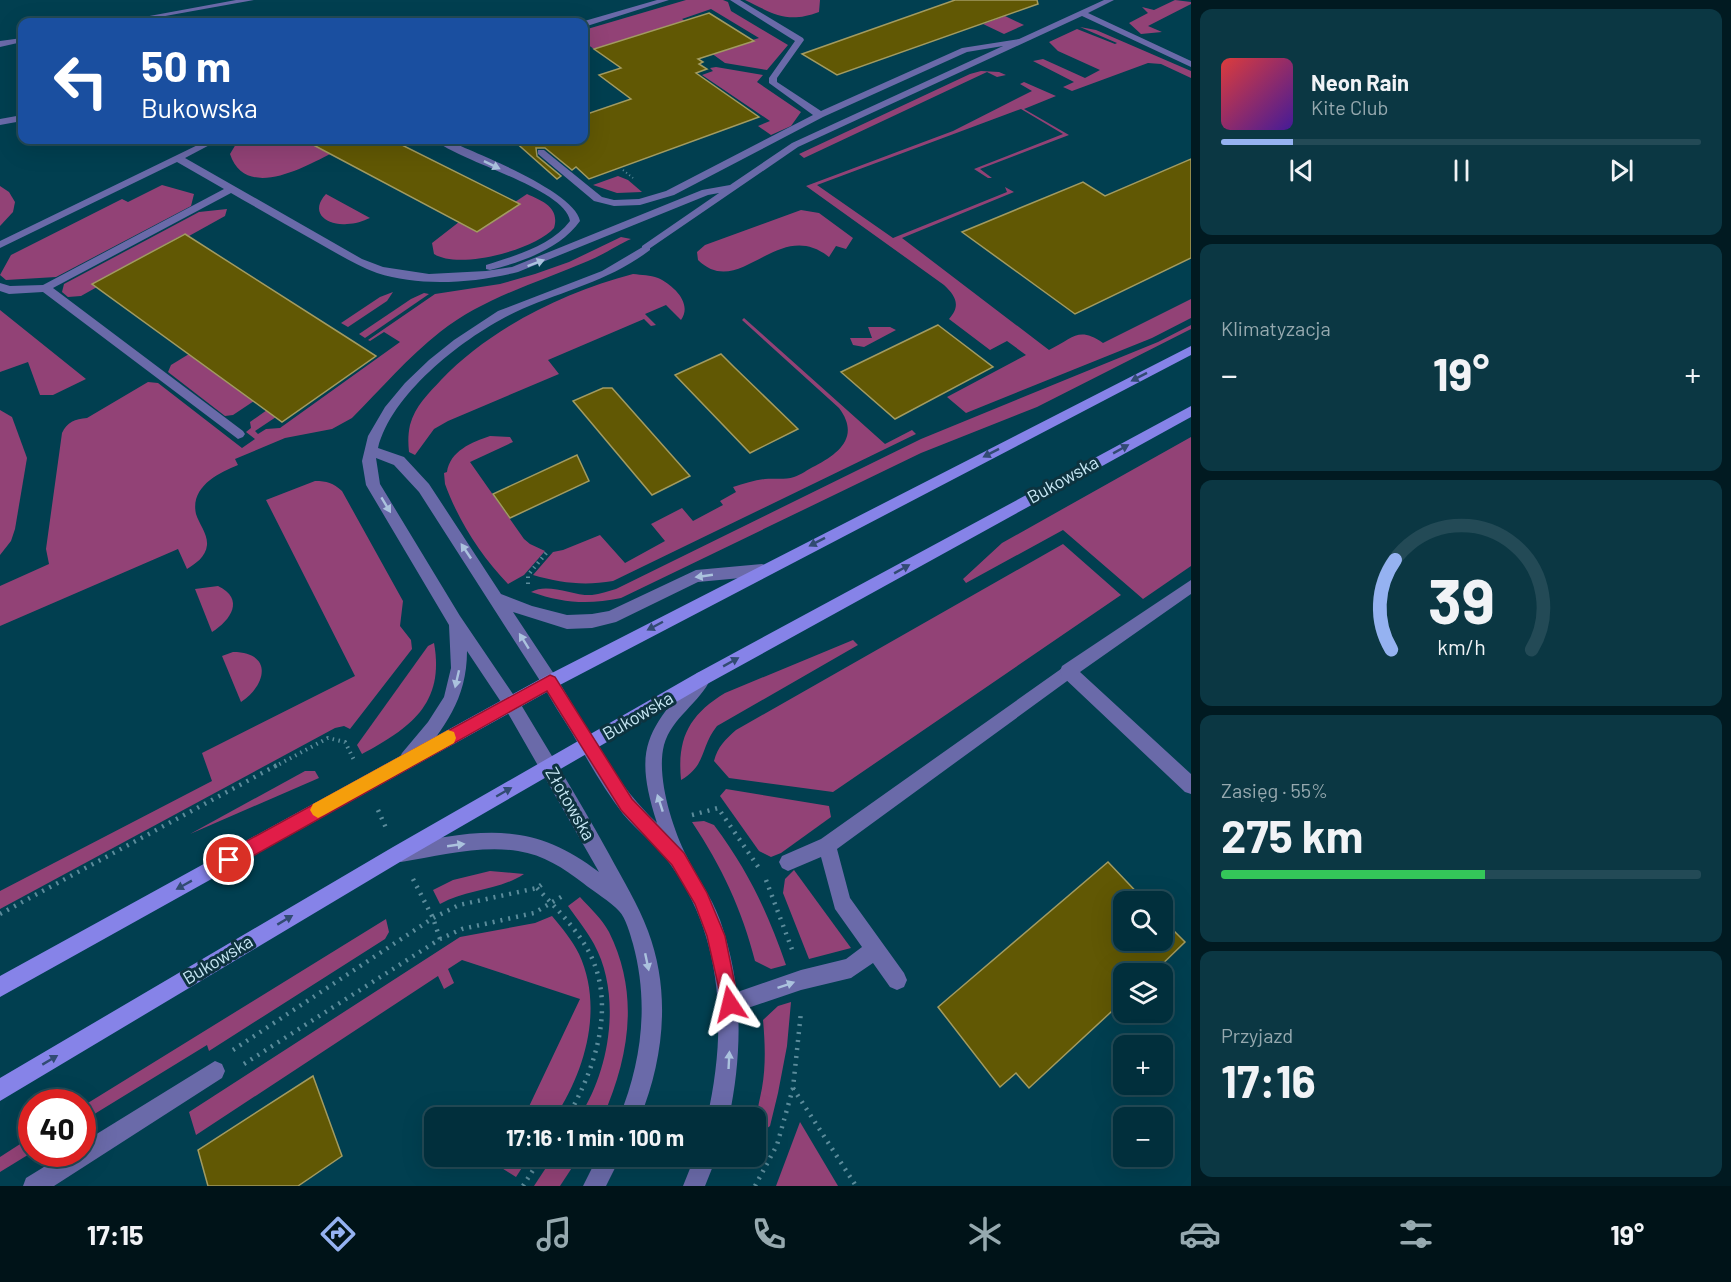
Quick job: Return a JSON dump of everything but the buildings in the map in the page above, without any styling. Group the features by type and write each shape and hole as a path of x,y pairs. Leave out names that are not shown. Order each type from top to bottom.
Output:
{"main road":[{"path":"0,987 550,682 762,570 1191,350"},
{"name":"Bukowska","path":"0,1090 399,853 703,678 1191,411"}],"street":[{"path":"159,18 250,0"},
{"path":"588,23 665,0"},
{"path":"734,0 800,40 773,78 773,83 820,115"},
{"path":"678,859 626,804 498,599 411,472 399,461 371,451 380,424 391,408 418,379 453,346 511,310 610,270 646,248 795,145 1110,0"},
{"path":"1082,13 1191,64"},
{"path":"0,44 18,41"},
{"path":"541,152 598,199 630,204 670,193 820,115 965,50 1019,41"},
{"path":"0,122 18,119"},
{"path":"0,245 206,144"},
{"path":"448,144 554,195 573,213 575,221 564,235 528,252 458,276"},
{"path":"177,158 358,261 405,276 495,274 534,264 706,192 733,188"},
{"path":"0,288 9,290 45,288 231,189"},
{"path":"45,288 238,434"},
{"name":"Złotowska","path":"371,451 369,475 373,484 455,621 511,703 627,907 641,938 648,966 652,1008 648,1065 633,1107"},
{"path":"498,599 530,612 567,622 592,621 611,617 696,576 762,570"},
{"path":"788,862 827,845 1191,586"},
{"path":"408,759 444,715 458,681 461,654 455,621"},
{"path":"1068,672 1191,786"},
{"path":"703,678 663,727 652,753 653,784 678,859 701,899 716,936 730,1004 729,1070 721,1107"},
{"name":"Złotowska","path":"399,853 481,842 519,842 558,856 591,877 627,907"},
{"path":"827,845 842,902 897,980"},
{"path":"730,1004 801,980 851,968 875,950"},
{"path":"34,1186 215,1071"},
{"path":"594,1186 604,1167"},
{"path":"694,1186 702,1167"}],"path":[{"path":"528,585 528,575 548,551"},
{"path":"0,914 328,738 345,742 356,764"},
{"path":"689,816 718,808 765,878 796,961"},
{"path":"215,1071 229,1053 433,918 459,905 537,888 551,878"},
{"path":"537,888 584,945 598,977 602,1020 593,1066 572,1107"},
{"path":"215,1071 234,1070 440,939 462,929 534,913 572,890"},
{"path":"420,892 440,939"},
{"path":"755,1186 777,1145 793,1088 801,1009"},
{"path":"793,1088 856,1186"},
{"path":"523,1186 535,1167"}],"shaded area":[{"path":"686,0 723,0 728,2 731,11 788,45 767,70 725,63 711,53 759,38 711,9 682,19 715,40 606,46 594,49 588,45 588,29"},
{"path":"745,0 820,0 819,12 808,16 789,17 773,13"},
{"path":"1175,0 1191,2 1191,4 1148,26 1162,32 1141,34 1129,23 1148,13 1142,7 1154,10"},
{"path":"1005,16 1024,25 1004,34 983,24"},
{"path":"1080,27 1096,30 1191,71 1191,78 1161,64 1148,63 1072,91 1063,87 1074,82 1033,61 1043,59 1085,78 1100,70 1058,51 1049,42 1077,29 1117,43"},
{"path":"710,68 763,75 757,82 801,112 791,126 771,135 758,126 770,121 702,75 713,71"},
{"path":"981,71 999,72 1006,75 997,77 987,72 804,158 799,154 970,74"},
{"path":"1024,82 1056,96 1024,109 1069,135 980,169 992,178 974,169 1063,134 1021,109 817,185 893,238 1007,192 1005,187 1014,192 902,238 1049,350 1070,338 1082,335 1088,335 1103,343 1191,299 1191,318 1152,338 966,413 947,397 1026,355 1007,341 990,350 949,319 956,305 952,293 944,285 806,186 953,131 1032,91 1020,84"},
{"path":"236,144 321,144 317,146 330,154 290,172 261,178 248,175 237,168 230,154"},
{"path":"618,176 628,180 642,192 617,193 593,185"},
{"path":"162,185 194,194 191,206 56,277 6,280 0,275 11,255 122,199 128,202"},
{"path":"0,186 9,192 15,202 13,212 0,226"},
{"path":"326,194 370,218 350,224 332,223 320,212 321,201"},
{"path":"527,194 549,206 555,215 554,228 544,236 514,250 478,259 461,260 434,254 432,243 459,222 477,232 519,204 515,202"},
{"path":"227,209 225,216 189,236 184,234 93,284 97,287 81,296 68,297 62,292 64,284 199,212"},
{"path":"801,210 819,213 853,238 846,249 836,246 829,257 810,247 793,246 729,271 714,270 698,260 697,252 705,245"},
{"path":"621,237 631,239 594,259 493,300 457,320 417,352 352,418 332,429 285,438 235,459 238,465 207,482 197,496 196,514 205,533 207,545 202,557 187,569 178,549 0,626 0,586 49,564 46,549 62,433 72,422 87,418 148,382 158,383 242,448 255,439 246,432 251,428 250,422 267,410 276,417 255,431 258,434 266,429 280,428 400,342 384,332 368,340 435,294 500,284 535,274 569,262"},
{"path":"633,274 658,278 670,285 680,295 685,307 681,320 666,305 645,314 656,325 651,326 644,319 548,360 559,374 448,421 434,429 415,455 409,452 410,425 419,406 441,380 482,344 530,314 555,302"},
{"path":"393,292 387,301 348,327 341,323 380,297"},
{"path":"424,293 429,294 365,338 359,334 411,299"},
{"path":"0,310 86,379 53,395 40,395 28,362 0,372"},
{"path":"744,318 885,444 912,430 916,434 613,581 573,583 533,575 553,552 600,535 625,563 665,541 651,524 682,508 693,521 723,505 720,501 736,492 733,487 761,480 797,476 824,461 844,443 848,427 839,408 742,320"},
{"path":"1191,325 1191,329 1037,407 921,453 621,598 598,602 576,602 554,599 531,592 545,588 592,595 616,589 921,439 1158,342"},
{"path":"868,327 890,327 896,330 864,347 853,345 850,338 872,338"},
{"path":"189,354 254,401 233,415 225,416 168,372 171,365"},
{"path":"0,410 12,417 27,458 15,529 11,541 0,555"},
{"path":"490,436 510,437 513,442 470,462 524,539 545,551 524,575 508,584 471,537 445,484 444,473 447,472 452,458 469,444"},
{"path":"1191,437 1191,566 1143,599 1063,530 966,583 963,579 1002,543"},
{"path":"315,481 330,483 342,491 403,601 400,626 411,640 412,649 350,729 344,726 335,728 0,909 0,891 212,781 202,753 355,676 266,500"},
{"path":"1063,544 1121,595 833,792 729,778 714,761 722,744 736,730"},
{"path":"218,586 226,591 233,603 225,622 212,632 195,589"},
{"path":"853,640 858,645 717,726 695,768 681,780 681,752 688,729 702,710 713,701 725,693"},
{"path":"434,643 436,664 434,682 429,698 420,712 409,724 362,754 357,745 428,646"},
{"path":"233,652 246,653 255,657 262,671 256,687 241,702 222,656"},
{"path":"305,771 315,771 319,778 190,834"},
{"path":"726,789 829,806 831,817 781,853 771,857 759,851 720,796"},
{"path":"704,821 714,825 747,876 772,927 786,965 771,969 755,961 730,889 692,822"},
{"path":"794,870 851,948 809,959 783,893 785,879"},
{"path":"490,871 524,874 504,884 461,895 440,904 433,890 453,880"},
{"path":"580,897 599,918 609,932 619,955 625,979 628,1002 624,1048 619,1072 607,1107 585,1107 598,1078 605,1055 610,1009 608,986 603,964 594,944 568,906"},
{"path":"552,916 570,939 579,954 590,996 588,1038 575,1080 561,1107 529,1107 580,999 462,960 448,969 454,983 444,989 438,976 196,1135 189,1112 460,937 535,923"},
{"path":"386,919 389,932 385,939 209,1051 207,1045 96,1113 96,1098"},
{"path":"791,1002 787,1046 778,1093 770,1126 766,1129 766,1107 758,1107 764,1071 763,1020 778,1006"},
{"path":"800,1122 838,1186 776,1186"},
{"path":"18,1145 18,1161 0,1172 0,1157"},
{"path":"500,1167 522,1167 516,1177"},
{"path":"546,1167 572,1167 560,1186 534,1186"}],"slow traffic":[{"path":"318,810 448,738"}],"route":[{"path":"229,860 550,682 626,804 678,859 701,899 716,936 730,1004"}]}
